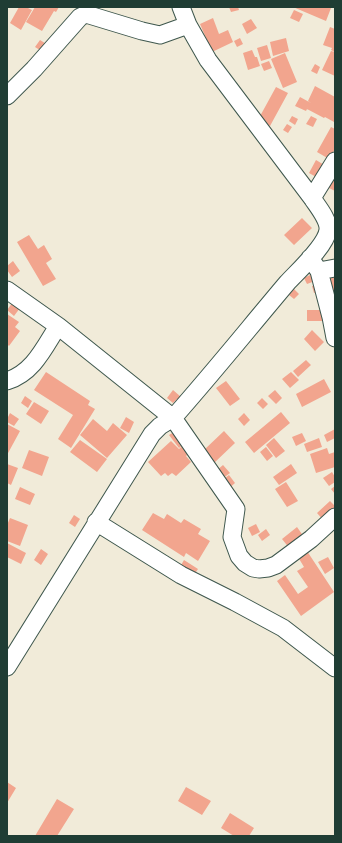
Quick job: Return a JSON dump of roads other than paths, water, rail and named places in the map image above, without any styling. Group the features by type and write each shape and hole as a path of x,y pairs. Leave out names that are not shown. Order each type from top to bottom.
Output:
{"street":[{"path":"181,7 188,25 208,60 312,198 326,222 328,229 321,245 321,266 335,338"},
{"path":"7,96 34,69 80,17 86,14 160,35 188,25"},
{"path":"312,198 335,161"},
{"path":"7,667 152,434 160,426 174,418 288,282 321,266"},
{"path":"7,290 58,326 174,418 236,509 232,537 239,556 245,563 253,568 259,569 276,565 311,539 335,517"},
{"path":"7,381 20,377 27,371 58,326"},
{"path":"96,522 181,575 283,628 335,668"}]}
